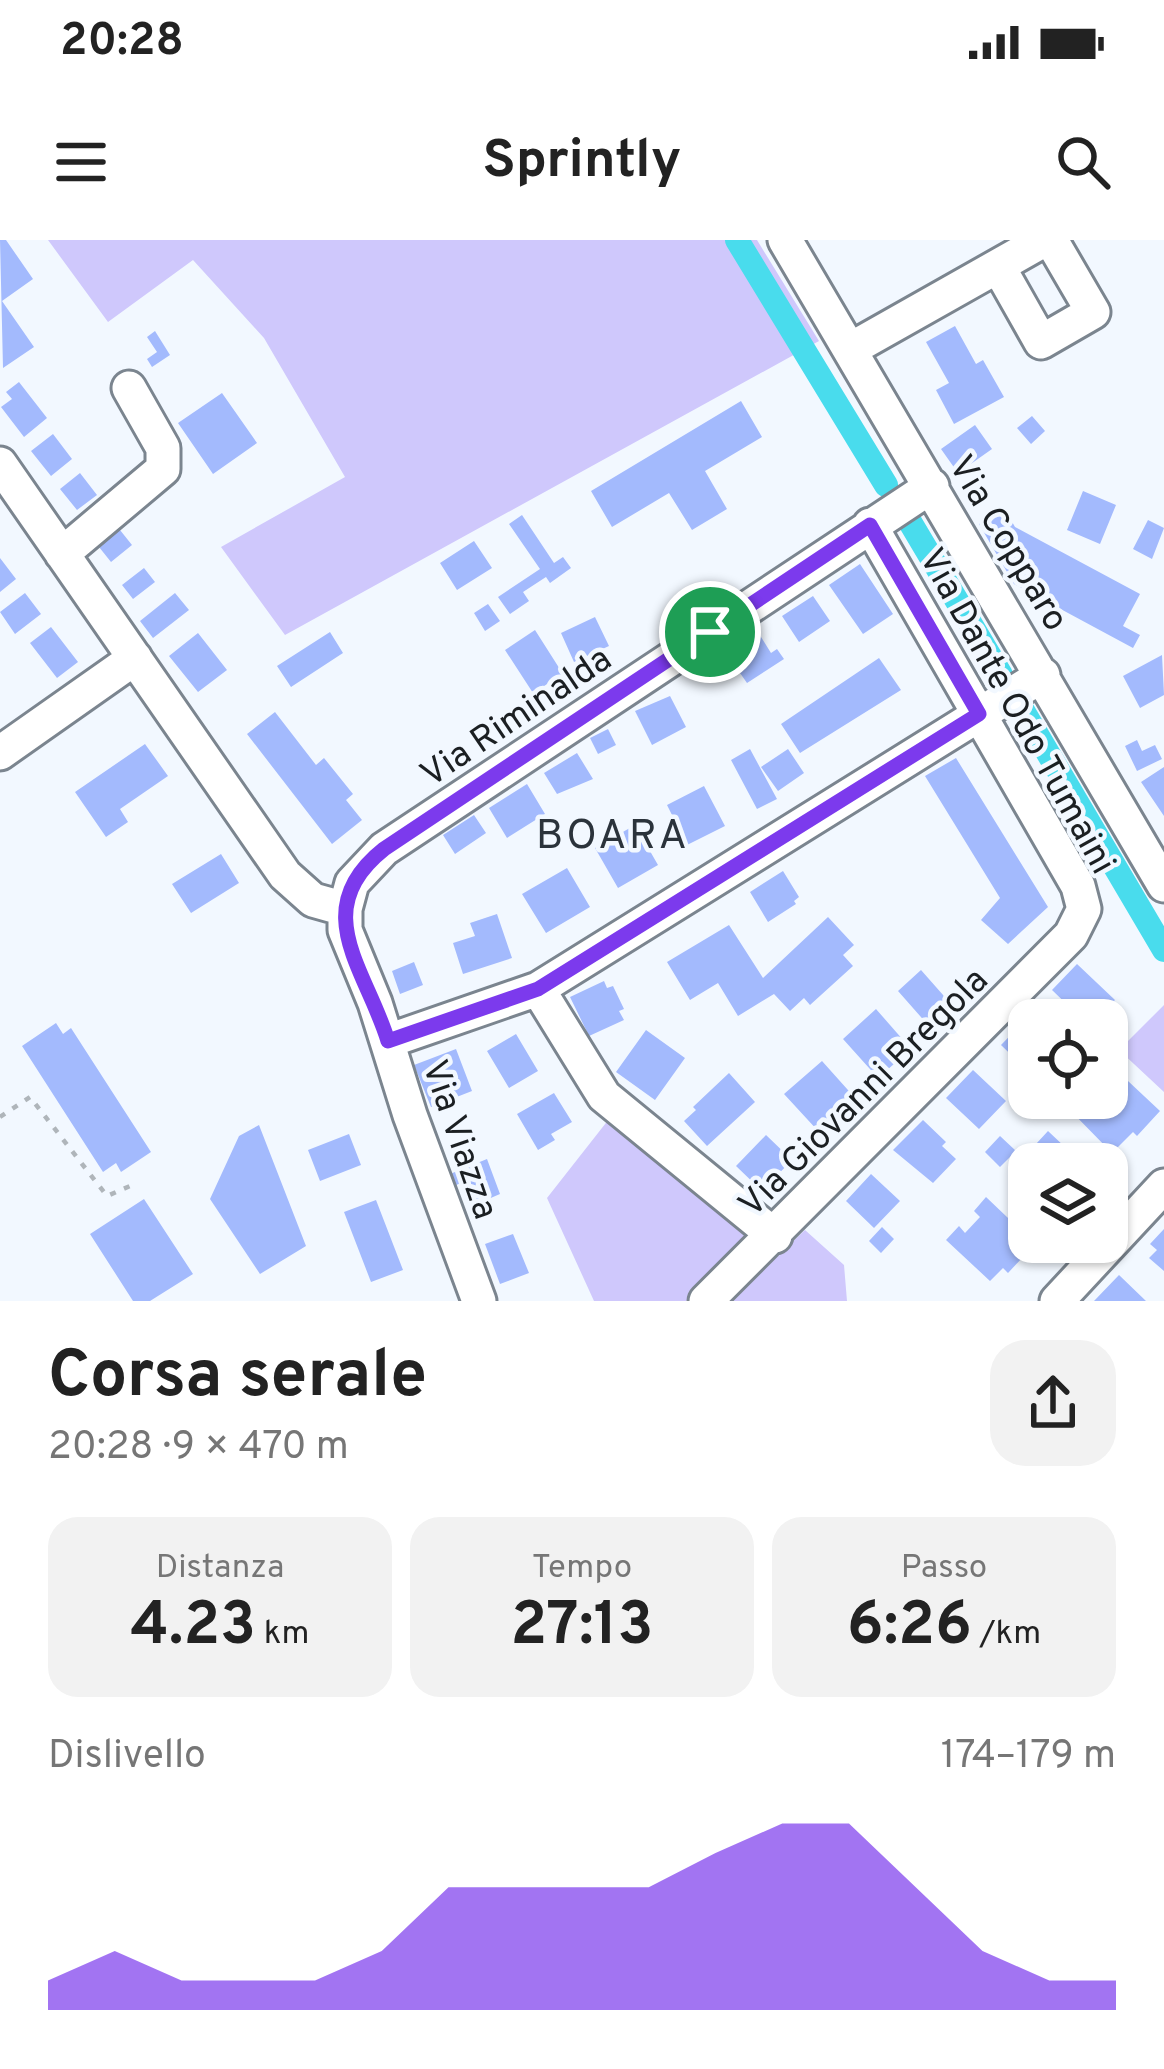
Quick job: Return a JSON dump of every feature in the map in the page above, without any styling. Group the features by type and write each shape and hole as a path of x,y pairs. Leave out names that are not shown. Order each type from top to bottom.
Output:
{"street":[{"name":"Via Copparo","path":"785,240 1164,885"},
{"path":"851,349 998,266 1047,240 1093,312 1042,342 998,266"},
{"path":"62,554 164,469 163,448 129,388"},
{"path":"0,464 285,875 313,900 345,909"},
{"name":"Via Riminalda","path":"345,909 352,883 384,849 932,486"},
{"name":"Via Dante Odo Tumaini","path":"870,525 1078,886 1084,909 1071,935"},
{"path":"3,744 135,658"},
{"path":"388,1041 538,989 1043,675"},
{"name":"Via Viazza","path":"345,909 350,948 388,1041 479,1301"},
{"name":"Via Giovanni Bregola","path":"706,1301 1071,935"},
{"path":"538,989 604,1096 775,1235"},
{"path":"1058,1301 1164,1186"}],"path":[{"path":"0,1117 30,1097 107,1196 130,1186"}],"shaded area":[{"path":"48,240 757,240 819,341 285,635 221,547 345,477 264,338 193,260 108,322"},
{"path":"1164,1005 1164,1092 1128,1058 1128,1041"},
{"path":"609,1119 757,1242 686,1301 594,1301 547,1198"},
{"path":"805,1230 844,1265 847,1301 729,1301"}],"building":[{"path":"0,240 6,240 33,279 2,301 34,347 3,368"},
{"path":"955,326 976,364 983,360 1004,397 954,424 936,390 949,383 926,342"},
{"path":"155,331 170,355 152,367 147,359 157,352 147,337"},
{"path":"19,382 47,418 24,437 1,407 12,399 6,392"},
{"path":"222,393 257,443 213,474 178,423"},
{"path":"741,401 762,437 705,471 727,509 692,530 669,493 612,527 591,491"},
{"path":"1032,416 1045,431 1031,444 1017,428"},
{"path":"975,425 992,449 958,473 941,449"},
{"path":"53,434 72,459 51,476 31,451"},
{"path":"80,473 97,495 77,510 60,489"},
{"path":"1083,491 1116,505 1100,544 1067,530"},
{"path":"1003,506 1015,527 1140,594 1123,626 1140,635 1133,648 1014,584 979,524"},
{"path":"522,515 554,563 563,557 571,568 550,583 546,577 523,592 529,601 510,614 498,597 540,569 509,524"},
{"path":"1148,520 1164,528 1152,559 1133,549"},
{"path":"116,525 132,545 111,562 95,542"},
{"path":"474,541 492,568 457,590 440,563"},
{"path":"0,558 16,579 0,592"},
{"path":"860,564 893,614 863,634 829,585"},
{"path":"144,568 155,582 133,599 122,585"},
{"path":"25,593 41,614 15,634 0,612"},
{"path":"175,593 189,610 153,638 140,621"},
{"path":"813,596 830,621 799,642 782,616"},
{"path":"488,604 500,621 485,631 474,613"},
{"path":"595,617 609,646 574,662 561,633"},
{"path":"51,627 78,662 57,678 30,643"},
{"path":"756,629 771,653 777,649 784,659 747,683 724,650"},
{"path":"535,630 563,674 533,693 505,650"},
{"path":"330,632 343,653 291,687 277,666"},
{"path":"198,633 227,670 198,692 169,656"},
{"path":"1162,655 1164,695 1140,708 1123,676"},
{"path":"879,658 901,690 800,753 781,724"},
{"path":"670,696 686,727 652,745 635,711"},
{"path":"275,712 316,765 324,758 353,794 346,800 362,820 332,844 247,734"},
{"path":"608,729 616,745 598,754 590,738"},
{"path":"1137,740 1142,751 1155,745 1162,759 1137,771 1125,746"},
{"path":"145,744 168,776 120,809 128,822 106,837 75,792"},
{"path":"750,749 777,799 757,809 731,760"},
{"path":"788,749 804,773 778,791 761,767"},
{"path":"577,753 593,779 557,794 544,773"},
{"path":"956,758 1048,907 1008,944 981,920 1000,898 925,776"},
{"path":"1164,767 1164,816 1141,782"},
{"path":"527,784 545,814 507,838 489,808"},
{"path":"704,786 725,826 687,845 667,805"},
{"path":"474,815 486,833 455,854 443,835"},
{"path":"635,825 658,865 618,888 595,848"},
{"path":"221,854 239,883 191,913 172,884"},
{"path":"567,868 590,907 546,933 522,894"},
{"path":"783,871 799,897 768,922 750,892"},
{"path":"497,914 512,958 463,974 453,943 475,936 470,923"},
{"path":"828,917 854,945 843,955 853,966 810,1005 804,998 790,1011 774,994 738,1016 718,983 690,1000 667,962 729,925 763,978"},
{"path":"414,962 423,985 400,994 392,971"},
{"path":"1077,964 1114,999 1061,999 1052,990"},
{"path":"921,970 951,1004 928,1025 898,991"},
{"path":"604,981 607,988 613,986 624,1020 589,1036 570,997"},
{"path":"876,1009 911,1049 878,1078 843,1039"},
{"path":"56,1023 63,1034 71,1028 151,1152 121,1172 116,1163 103,1172 22,1046"},
{"path":"646,1030 685,1058 655,1100 616,1072"},
{"path":"516,1034 538,1071 509,1088 487,1051"},
{"path":"456,1049 472,1091 431,1107 414,1065"},
{"path":"822,1061 856,1099 819,1132 784,1094"},
{"path":"973,1070 1006,1101 979,1129 946,1098"},
{"path":"729,1073 755,1102 707,1146 684,1121"},
{"path":"1128,1081 1160,1111 1137,1136 1133,1132 1122,1143 1102,1143 1079,1119 1128,1119"},
{"path":"554,1093 572,1122 551,1134 555,1140 538,1150 517,1114"},
{"path":"923,1120 956,1159 933,1183 893,1150"},
{"path":"259,1125 306,1246 260,1274 210,1199 239,1136"},
{"path":"1048,1131 1061,1143 1037,1143"},
{"path":"349,1134 361,1165 320,1181 308,1150"},
{"path":"766,1135 792,1160 762,1191 736,1166"},
{"path":"1000,1136 1008,1144 1008,1159 1000,1167 985,1152"},
{"path":"487,1159 500,1194 472,1206 463,1182 454,1186 450,1174"},
{"path":"871,1174 900,1201 874,1228 846,1201"},
{"path":"986,1197 1008,1218 1008,1263 1017,1263 1008,1273 1003,1268 990,1281 946,1240 959,1226 965,1233 980,1217 974,1211"},
{"path":"144,1199 193,1274 150,1301 133,1301 90,1234"},
{"path":"376,1200 403,1270 371,1282 344,1212"},
{"path":"882,1227 894,1239 881,1253 869,1241"},
{"path":"1164,1229 1164,1271 1149,1258 1157,1250 1150,1244"},
{"path":"513,1234 529,1273 500,1284 485,1244"},
{"path":"1119,1275 1146,1301 1094,1301"}],"waterway":[{"path":"737,240 886,485"},
{"path":"910,522 1001,675"},
{"path":"1022,709 1164,950"}],"district":[{"name":"BOARA","path":"613,833"}],"route":[{"path":"870,525 979,714 538,989 388,1041 345,931 347,896 361,870 384,849 710,632 870,525"}]}
